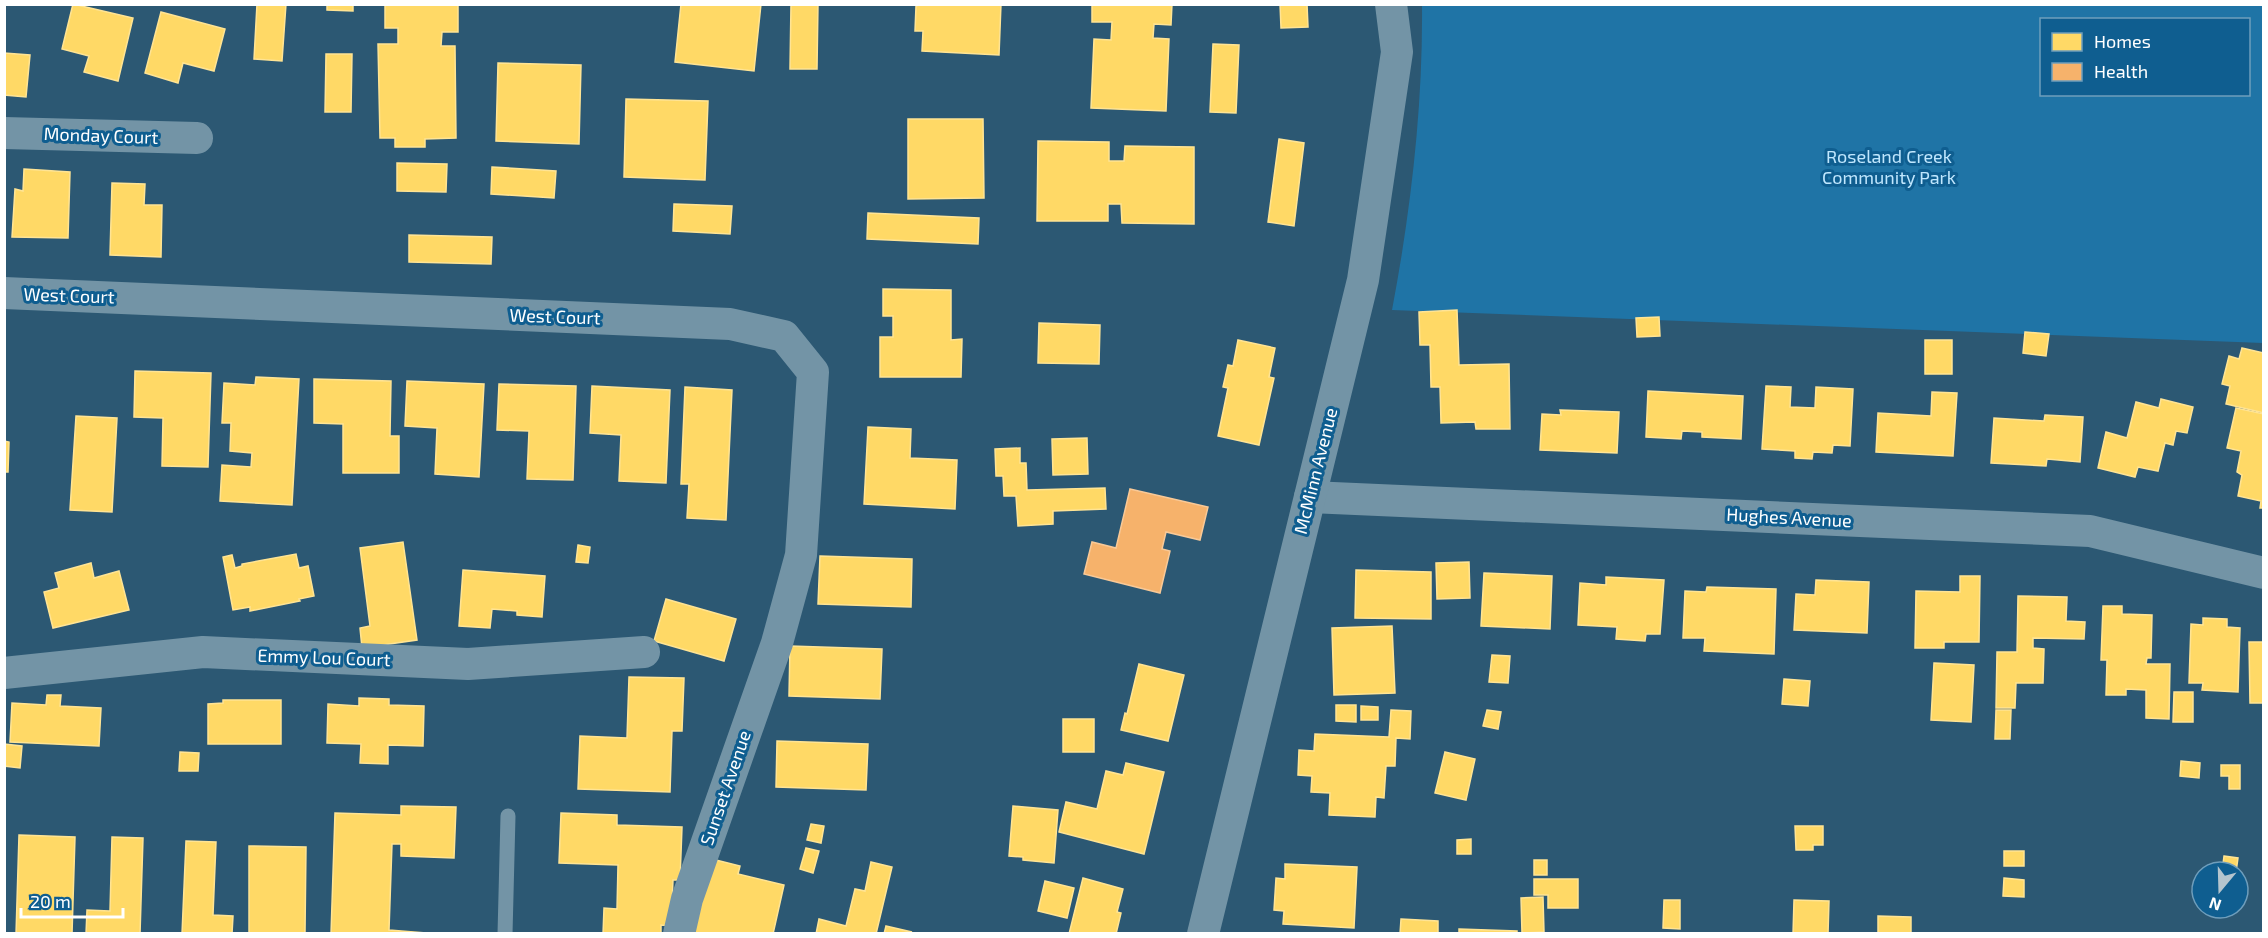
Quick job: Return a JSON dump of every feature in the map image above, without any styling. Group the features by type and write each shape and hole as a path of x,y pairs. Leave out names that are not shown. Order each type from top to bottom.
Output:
{"street":[{"name":"McMinn Avenue","path":"1203,933 1363,280 1397,52 1391,4"},
{"name":"Monday Court","path":"4,133 197,138"},
{"name":"West Court","path":"4,293 730,324 784,336 813,372 801,555 777,643"},
{"name":"Hughes Avenue","path":"1310,497 2090,531 2264,573"},
{"name":"Sunset Avenue","path":"679,933 687,899 777,643"},
{"name":"Emmy Lou Court","path":"4,673 203,652 468,664 644,652"}],"lane":[{"path":"505,933 508,816"}],"green space":[{"name":"Roseland Creek Community Park","path":"1422,5 2263,5 2263,343 1392,310 1405,234 1418,120"}],"building: Homes":[{"path":"73,4 133,18 118,81 84,72 89,56 62,49"},
{"path":"257,4 286,4 282,61 254,59"},
{"path":"327,4 353,4 353,11 327,10"},
{"path":"385,4 458,4 458,32 442,32 441,46 455,46 456,138 425,139 425,147 395,147 395,138 380,138 378,44 398,44 398,28 385,28"},
{"path":"681,4 761,4 754,71 675,62"},
{"path":"791,4 818,4 817,69 790,69"},
{"path":"922,4 1001,4 999,55 922,51 923,31 915,31 916,6"},
{"path":"1092,4 1172,4 1171,25 1154,24 1153,38 1169,39 1166,111 1091,108 1094,39 1111,40 1112,22 1092,22"},
{"path":"1280,4 1307,4 1308,27 1281,28"},
{"path":"161,12 225,29 214,71 183,63 178,83 145,73"},
{"path":"1213,44 1239,45 1236,113 1210,112"},
{"path":"4,53 30,55 26,97 4,95"},
{"path":"326,54 352,54 351,112 325,112"},
{"path":"498,63 581,65 579,144 496,141"},
{"path":"626,99 708,101 705,180 624,177"},
{"path":"908,119 983,119 984,198 908,199"},
{"path":"1279,139 1304,143 1294,226 1268,222"},
{"path":"1038,141 1109,142 1109,161 1124,161 1125,146 1194,147 1194,224 1122,223 1121,204 1108,204 1108,221 1037,221"},
{"path":"397,163 447,164 446,192 397,191"},
{"path":"492,167 556,171 554,198 491,194"},
{"path":"24,169 70,172 68,238 12,237 15,189 23,191"},
{"path":"112,183 145,184 144,205 162,205 161,257 110,255"},
{"path":"674,204 732,206 730,234 673,231"},
{"path":"868,213 979,218 978,244 867,239"},
{"path":"409,235 492,237 491,264 409,262"},
{"path":"883,289 951,290 951,340 962,339 961,377 880,377 880,337 893,337 893,316 883,316"},
{"path":"1457,310 1459,365 1509,364 1510,429 1476,429 1475,422 1441,423 1440,387 1431,387 1430,345 1420,345 1419,312"},
{"path":"1659,317 1660,336 1637,337 1636,318"},
{"path":"1039,323 1100,325 1099,364 1038,363"},
{"path":"2025,332 2049,334 2046,356 2023,353"},
{"path":"1238,340 1275,348 1269,377 1274,378 1259,445 1218,436 1228,388 1223,387 1228,365 1233,366"},
{"path":"1925,340 1952,340 1952,374 1925,374"},
{"path":"2242,348 2264,353 2264,413 2226,404 2230,386 2222,384 2229,356 2239,359"},
{"path":"135,371 211,373 208,467 162,466 163,418 134,417"},
{"path":"256,377 299,379 292,505 220,501 222,465 251,467 252,453 230,451 231,423 222,423 224,383 255,385"},
{"path":"314,379 391,381 390,436 399,436 399,473 343,473 343,424 314,423"},
{"path":"407,381 484,384 479,477 435,474 437,428 405,426"},
{"path":"499,384 576,386 573,480 527,479 529,431 497,430"},
{"path":"592,386 670,390 666,483 619,481 621,435 590,433"},
{"path":"1766,386 1791,387 1790,407 1815,408 1816,387 1853,389 1850,446 1833,445 1832,453 1813,452 1812,459 1795,458 1795,451 1762,449"},
{"path":"685,387 732,390 726,520 687,518 689,484 681,484"},
{"path":"1648,391 1743,396 1741,439 1702,437 1702,432 1682,431 1681,439 1646,437"},
{"path":"1932,392 1957,393 1953,456 1876,452 1878,413 1931,416"},
{"path":"2161,399 2193,407 2187,433 2176,431 2173,445 2165,443 2158,471 2138,467 2135,477 2098,468 2106,432 2127,438 2136,402 2159,408"},
{"path":"2236,408 2264,414 2264,508 2260,508 2261,501 2238,496 2242,475 2237,472 2241,451 2227,448"},
{"path":"1560,410 1619,412 1617,453 1540,450 1542,414 1561,415"},
{"path":"2045,415 2083,417 2080,462 2047,459 2046,466 1991,463 1994,418 2044,421"},
{"path":"76,416 117,418 112,512 70,510"},
{"path":"868,427 911,429 910,458 957,460 955,509 864,504"},
{"path":"1087,438 1088,474 1053,475 1052,439"},
{"path":"4,441 9,442 8,472 4,472"},
{"path":"1020,448 1020,463 1026,463 1027,490 1105,488 1106,509 1053,511 1053,524 1018,526 1016,496 1004,496 1003,476 996,476 995,449"},
{"path":"403,542 417,640 362,648 360,628 370,626 360,548"},
{"path":"578,545 590,547 588,563 576,562"},
{"path":"296,554 299,568 308,566 314,596 250,611 250,607 233,610 223,557 232,555 235,568 242,564"},
{"path":"820,556 912,559 911,607 818,604"},
{"path":"1469,562 1470,598 1437,599 1436,563"},
{"path":"91,563 94,578 119,571 129,610 53,628 44,592 59,588 55,573"},
{"path":"463,570 545,576 542,617 517,615 517,611 492,609 490,628 459,626"},
{"path":"1356,570 1431,572 1431,619 1355,618"},
{"path":"1484,573 1552,576 1550,629 1481,626"},
{"path":"1960,576 1980,576 1979,642 1944,642 1944,648 1915,648 1916,591 1960,592"},
{"path":"1606,577 1664,580 1660,634 1646,634 1645,641 1616,639 1617,627 1578,625 1580,583 1606,585"},
{"path":"1816,580 1869,582 1867,633 1794,630 1796,594 1815,595"},
{"path":"1707,587 1776,589 1774,654 1704,651 1705,638 1683,638 1685,591 1706,592"},
{"path":"2018,596 2067,597 2066,621 2085,622 2084,639 2033,638 2033,648 2044,649 2043,683 2016,683 2015,708 1996,708 1997,652 2017,652"},
{"path":"666,599 736,619 724,661 654,641"},
{"path":"2103,606 2122,606 2122,614 2152,615 2151,658 2147,658 2146,664 2170,664 2169,719 2146,718 2146,690 2126,689 2126,695 2106,695 2107,660 2101,660"},
{"path":"2203,618 2227,619 2227,627 2240,628 2238,692 2202,690 2203,683 2189,683 2191,624 2203,625"},
{"path":"1392,626 1395,693 1334,695 1332,628"},
{"path":"2249,642 2264,642 2264,703 2250,703"},
{"path":"790,646 882,649 880,699 789,696"},
{"path":"1492,655 1510,656 1508,683 1489,682"},
{"path":"1934,663 1974,665 1971,722 1931,720"},
{"path":"1139,664 1184,675 1168,741 1121,730"},
{"path":"629,677 684,678 682,731 672,731 670,792 578,789 580,736 627,738"},
{"path":"1784,679 1810,681 1808,706 1782,704"},
{"path":"2174,692 2193,692 2193,722 2173,722"},
{"path":"47,695 61,695 60,706 101,708 99,746 10,742 12,703 46,705"},
{"path":"359,698 389,699 389,705 424,706 423,746 388,745 388,764 360,763 361,744 327,743 328,704 359,706"},
{"path":"223,700 281,700 281,744 208,744 208,704 223,703"},
{"path":"1336,705 1356,705 1356,722 1336,721"},
{"path":"1361,706 1378,707 1378,720 1361,720"},
{"path":"1391,710 1411,711 1410,739 1396,738 1395,766 1386,766 1384,798 1376,797 1375,817 1329,815 1330,793 1311,792 1312,776 1298,775 1299,750 1314,751 1315,734 1389,737"},
{"path":"1487,710 1501,712 1498,729 1483,726"},
{"path":"1996,710 2011,710 2010,739 1995,739"},
{"path":"1063,719 1094,719 1094,752 1063,752"},
{"path":"777,741 868,744 866,790 776,787"},
{"path":"4,744 22,746 20,768 4,766"},
{"path":"180,752 199,753 198,771 179,771"},
{"path":"1445,752 1475,759 1466,800 1435,793"},
{"path":"2181,761 2200,763 2199,778 2180,776"},
{"path":"1126,763 1164,772 1144,854 1059,832 1066,802 1097,809 1106,771 1123,775"},
{"path":"2221,765 2240,765 2240,789 2229,789 2229,776 2221,776"},
{"path":"401,806 456,807 454,858 401,856 401,844 392,844 389,930 439,934 331,934 335,813 401,815"},
{"path":"1013,806 1058,810 1054,863 1023,860 1023,857 1009,856"},
{"path":"561,813 617,815 617,825 682,827 680,880 673,880 671,926 661,925 661,934 603,934 604,908 617,909 618,865 559,863"},
{"path":"811,824 824,826 821,843 807,840"},
{"path":"1795,826 1823,826 1823,845 1813,845 1813,850 1796,850"},
{"path":"19,835 75,837 72,934 16,934"},
{"path":"112,837 143,838 140,934 86,934 87,910 110,911"},
{"path":"1471,839 1471,854 1457,854 1457,840"},
{"path":"186,841 216,842 213,915 233,916 232,934 182,934"},
{"path":"249,846 306,847 305,934 249,934"},
{"path":"806,848 819,851 813,873 800,869"},
{"path":"2004,851 2024,851 2024,866 2004,866"},
{"path":"2224,856 2238,858 2238,860 2224,860"},
{"path":"712,859 740,866 738,874 784,885 773,934 694,934"},
{"path":"1534,860 1547,860 1547,875 1534,875"},
{"path":"871,862 892,867 876,934 816,934 819,919 846,926 855,889 865,891"},
{"path":"1285,864 1357,867 1354,928 1283,924 1284,911 1274,910 1276,878 1285,879"},
{"path":"1083,878 1123,889 1117,912 1121,913 1116,934 1069,934"},
{"path":"2004,878 2024,880 2024,897 2003,896"},
{"path":"1534,879 1578,879 1578,908 1548,908 1548,895 1534,895"},
{"path":"1045,881 1074,888 1067,918 1038,911"},
{"path":"1543,897 1544,932 1522,933 1521,898"},
{"path":"1664,900 1680,900 1680,929 1663,928"},
{"path":"1794,900 1829,901 1828,934 1793,934"},
{"path":"1878,916 1911,917 1911,934 1878,934"},
{"path":"1401,919 1438,921 1438,934 1400,934"},
{"path":"886,926 912,932 884,934"},
{"path":"1459,929 1517,931 1517,934 1459,934"}],"building: Health":[{"path":"1130,489 1208,507 1200,540 1166,532 1162,549 1170,551 1160,593 1084,574 1092,542 1116,548"}]}
